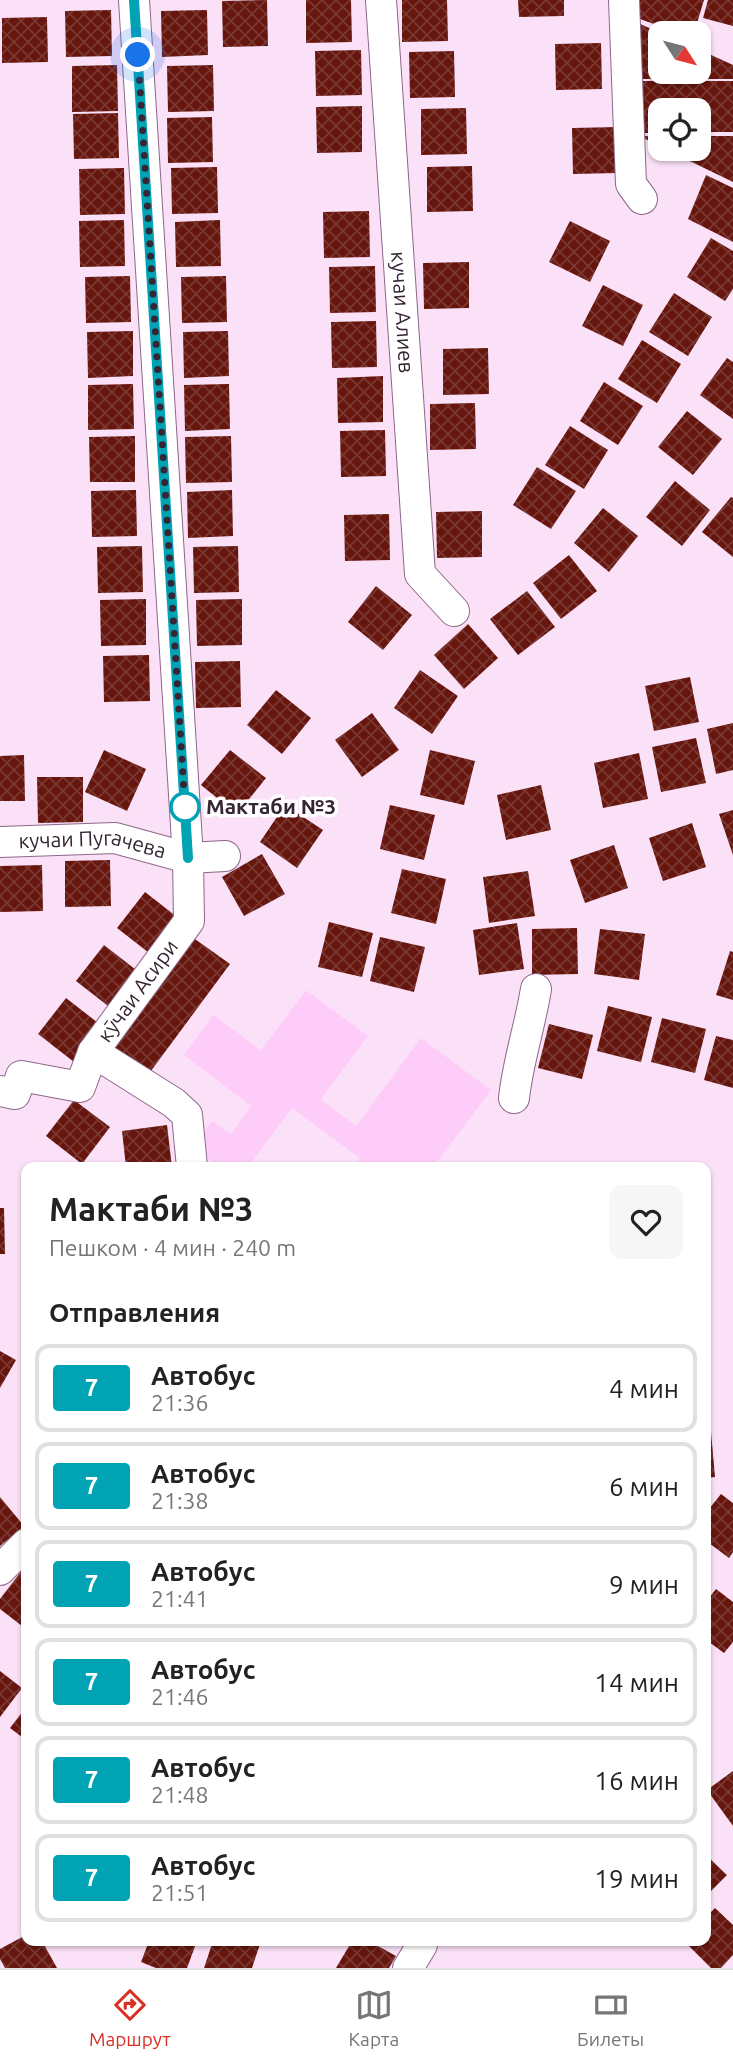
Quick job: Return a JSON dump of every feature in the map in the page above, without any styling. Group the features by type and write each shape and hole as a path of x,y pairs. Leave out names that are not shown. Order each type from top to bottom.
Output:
{"street":[{"path":"134,0 188,858"},
{"name":"кучаи Алиев","path":"381,0 420,574 454,611"},
{"path":"624,0 631,184 642,200"},
{"name":"кучаи Пугачева","path":"0,842 115,838 188,858 225,856"},
{"name":"кӯчаи Асири","path":"188,858 189,920 93,1052 180,1109 190,1162"},
{"path":"514,1098 516,1073 536,989"},
{"path":"0,1091 15,1094 21,1076 80,1087 93,1052"},
{"path":"0,1570 21,1549"}],"shaded area":[{"path":"306,990 368,1036 321,1099 356,1126 421,1038 491,1090 437,1162 357,1162 360,1158 292,1108 252,1162 213,1162 193,1147 212,1121 231,1134 251,1106 184,1055 213,1015 261,1050"}],"building":[{"path":"267,0 268,46 223,47 222,1"},
{"path":"306,0 351,0 352,42 306,43"},
{"path":"402,0 447,0 448,41 402,42"},
{"path":"518,0 564,0 564,16 519,17"},
{"path":"632,0 704,0 698,21 648,22 632,16"},
{"path":"708,0 733,0 733,26 703,18"},
{"path":"111,10 112,56 66,57 65,11"},
{"path":"207,10 208,55 162,57 161,11"},
{"path":"47,17 48,62 2,63 2,18"},
{"path":"634,21 648,27 648,79 636,79"},
{"path":"601,43 602,89 556,90 555,44"},
{"path":"361,50 362,95 316,96 315,51"},
{"path":"454,51 455,97 410,98 409,52"},
{"path":"711,55 733,65 733,79 711,79"},
{"path":"117,65 118,111 72,112 72,66"},
{"path":"213,65 214,111 168,112 167,66"},
{"path":"635,81 648,81 648,84 711,84 711,81 733,81 733,132 711,132 711,98 648,98 648,133 637,133"},
{"path":"362,106 362,152 317,153 316,107"},
{"path":"466,108 467,154 421,155 421,109"},
{"path":"118,113 119,158 74,159 73,114"},
{"path":"212,117 213,162 168,163 167,118"},
{"path":"617,127 618,173 573,174 572,128"},
{"path":"711,136 733,136 733,182 690,161 711,161"},
{"path":"472,166 473,211 427,212 427,167"},
{"path":"217,167 218,213 172,214 171,168"},
{"path":"124,168 125,214 80,215 79,169"},
{"path":"706,175 733,188 733,242 688,219"},
{"path":"369,211 370,257 324,258 323,212"},
{"path":"124,220 125,266 80,267 79,221"},
{"path":"220,220 221,266 176,267 175,222"},
{"path":"570,221 610,241 590,282 549,262"},
{"path":"711,238 733,251 733,289 725,301 687,277"},
{"path":"469,262 469,308 424,309 423,263"},
{"path":"375,266 376,312 330,313 329,267"},
{"path":"130,276 131,322 86,323 85,277"},
{"path":"226,276 227,322 182,323 181,277"},
{"path":"603,285 643,305 623,346 582,326"},
{"path":"674,293 712,317 688,356 649,332"},
{"path":"376,321 377,367 332,368 331,322"},
{"path":"133,331 133,376 88,378 87,332"},
{"path":"228,331 229,376 184,378 183,332"},
{"path":"642,340 681,364 657,403 618,379"},
{"path":"488,348 489,394 443,395 443,349"},
{"path":"727,358 733,362 733,419 700,395"},
{"path":"383,376 383,422 338,423 337,378"},
{"path":"604,382 643,406 618,445 580,421"},
{"path":"133,384 134,429 88,430 88,385"},
{"path":"229,384 230,429 185,431 184,385"},
{"path":"475,403 476,449 430,450 430,404"},
{"path":"687,411 722,439 693,475 658,447"},
{"path":"570,426 608,450 584,489 545,465"},
{"path":"385,430 386,476 341,477 340,431"},
{"path":"135,436 135,482 90,482 89,437"},
{"path":"231,436 232,482 186,483 185,437"},
{"path":"537,467 576,491 551,529 513,505"},
{"path":"675,481 710,510 682,546 646,517"},
{"path":"136,490 137,536 92,537 91,491"},
{"path":"232,490 233,536 188,538 187,492"},
{"path":"731,497 733,498 733,557 702,532"},
{"path":"603,508 638,536 609,572 574,543"},
{"path":"482,511 482,557 437,558 436,512"},
{"path":"389,514 390,560 345,561 344,515"},
{"path":"142,546 143,592 98,593 97,547"},
{"path":"238,546 239,592 194,593 193,547"},
{"path":"569,555 597,591 561,619 533,583"},
{"path":"376,586 412,615 383,650 348,622"},
{"path":"527,591 555,627 518,655 490,619"},
{"path":"146,599 146,645 101,646 100,600"},
{"path":"242,599 242,645 197,646 196,600"},
{"path":"468,624 498,658 464,689 434,655"},
{"path":"149,655 150,701 104,702 103,656"},
{"path":"240,661 241,707 196,708 195,662"},
{"path":"420,670 458,696 432,734 394,708"},
{"path":"690,677 699,722 654,731 645,686"},
{"path":"276,690 311,718 282,754 247,725"},
{"path":"372,713 399,750 362,777 335,740"},
{"path":"733,723 733,770 716,774 707,729"},
{"path":"696,738 706,783 661,792 652,747"},
{"path":"104,750 146,769 127,811 85,792"},
{"path":"230,750 266,778 237,814 201,785"},
{"path":"430,750 475,761 464,805 420,795"},
{"path":"639,753 648,799 603,808 594,763"},
{"path":"24,755 25,801 0,801 0,756"},
{"path":"37,777 83,777 83,822 38,823"},
{"path":"541,785 551,830 506,840 497,795"},
{"path":"285,805 323,830 297,868 260,842"},
{"path":"390,805 435,815 424,860 380,849"},
{"path":"733,810 733,855 719,814"},
{"path":"692,823 706,867 663,881 649,838"},
{"path":"614,845 628,888 585,903 570,860"},
{"path":"262,854 285,894 244,916 222,877"},
{"path":"110,860 111,906 65,907 65,861"},
{"path":"42,865 43,911 0,912 0,866"},
{"path":"402,869 446,879 436,924 391,913"},
{"path":"528,871 535,916 489,923 483,877"},
{"path":"145,892 181,920 153,956 117,928"},
{"path":"329,922 373,933 362,977 318,967"},
{"path":"517,923 524,969 479,975 473,930"},
{"path":"577,928 578,974 532,975 532,929"},
{"path":"600,929 645,934 639,980 594,974"},
{"path":"380,937 425,947 414,992 370,981"},
{"path":"195,939 230,964 145,1079 110,1053"},
{"path":"104,945 140,973 112,1009 76,981"},
{"path":"730,951 733,952 733,1000 716,995"},
{"path":"66,998 102,1026 74,1062 38,1034"},
{"path":"608,1006 652,1017 641,1062 597,1051"},
{"path":"662,1018 706,1029 695,1073 651,1062"},
{"path":"549,1024 593,1035 582,1079 538,1068"},
{"path":"716,1036 733,1040 733,1088 704,1080"},
{"path":"74,1100 110,1127 84,1162 79,1162 46,1136"},
{"path":"167,1125 171,1162 125,1162 122,1131"},
{"path":"0,1208 4,1208 5,1254 0,1254"},
{"path":"0,1351 16,1360 0,1388"},
{"path":"711,1432 715,1477 711,1477"},
{"path":"721,1494 733,1503 733,1552 729,1558 711,1544 711,1506"},
{"path":"0,1497 21,1522 21,1528 0,1546"},
{"path":"21,1572 21,1625 0,1609 0,1599"},
{"path":"716,1589 733,1602 733,1642 724,1653 711,1643 711,1595"},
{"path":"0,1671 21,1689 0,1717"},
{"path":"21,1714 21,1736 10,1728"},
{"path":"733,1771 733,1826 711,1796 711,1787"},
{"path":"711,1860 727,1875 711,1891"},
{"path":"715,1908 733,1925 733,1955 721,1968 711,1968 689,1946 711,1946 711,1912"},
{"path":"21,1938 21,1946 45,1946 57,1968 5,1968 0,1959 0,1949"},
{"path":"147,1946 195,1946 187,1968 156,1968 141,1962"},
{"path":"211,1946 259,1946 252,1968 204,1968"},
{"path":"349,1946 378,1946 396,1956 389,1968 336,1968"}],"bus line":[{"name":"7","path":"134,0 188,858"}],"place":[{"name":"Мактаби №3","path":"185,807"}],"route":[{"path":"138,55 185,807"}]}
